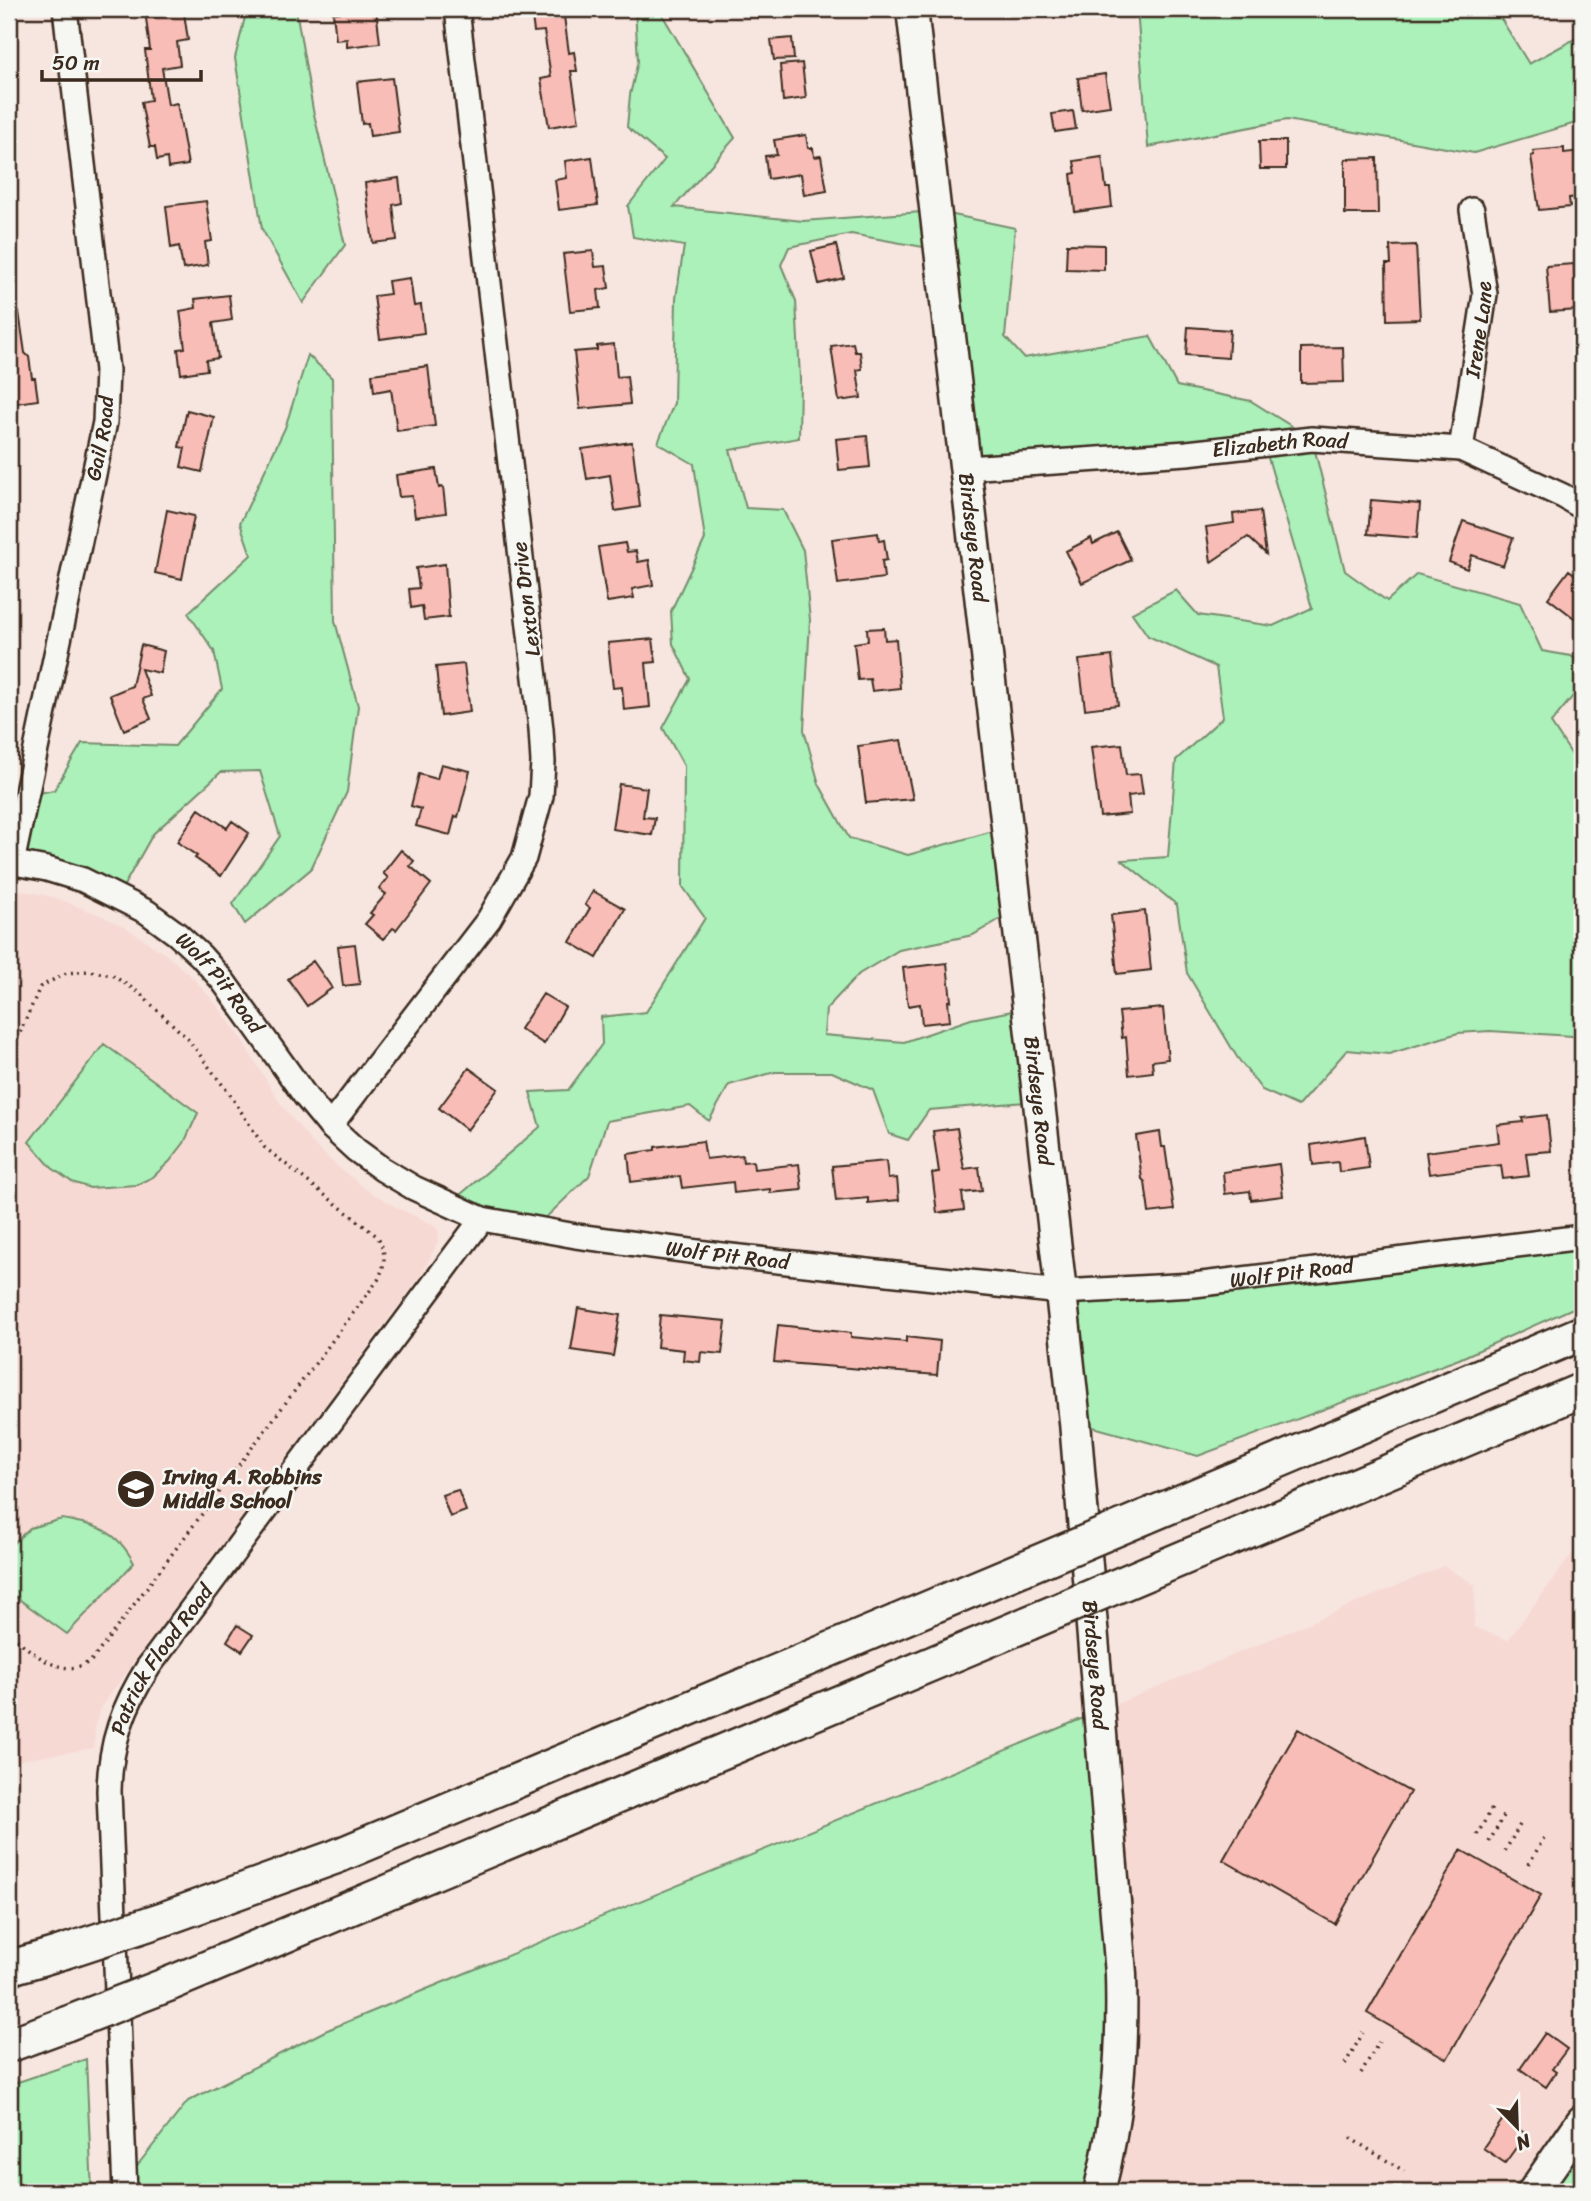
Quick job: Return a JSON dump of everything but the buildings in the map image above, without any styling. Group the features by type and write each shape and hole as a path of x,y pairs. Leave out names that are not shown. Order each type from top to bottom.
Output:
{"highway":[{"path":"9,1968 166,1918 335,1857 1582,1334"},
{"path":"9,2045 169,1984 1582,1390"}],"main road":[{"name":"Birdseye Road","path":"912,9 1076,1436 1121,1974 1121,2064 1111,2143 1099,2192"},
{"path":"1533,2192 1582,2120"}],"street":[{"name":"Gail Road","path":"10,862 105,422 107,395 107,370 65,9"},
{"name":"Lexton Drive","path":"330,1126 489,919 524,858 541,796 541,729 457,9"},
{"name":"Irene Lane","path":"1461,449 1485,294 1472,209"},
{"name":"Elizabeth Road","path":"966,468 1187,453 1312,439 1461,449 1582,507"},
{"name":"Wolf Pit Road","path":"10,862 83,880 147,912 177,934 223,981 330,1126 382,1169 414,1188 482,1219 565,1235 713,1254 1061,1292 1194,1284 1582,1237"},
{"name":"Patrick Flood Road","path":"125,2192 109,1791 110,1765 122,1714 134,1688 149,1666 482,1219"}],"path":[{"path":"9,1058 40,987 66,973 89,971 112,975 138,992 187,1038 231,1096 264,1147 377,1237 385,1251 385,1266 379,1280 93,1659 86,1665 61,1668 49,1664 9,1633"},
{"path":"1477,1835 1493,1806"},
{"path":"1489,1842 1505,1814"},
{"path":"1505,1851 1521,1822"},
{"path":"1529,1864 1545,1836"},
{"path":"1345,2064 1363,2033"},
{"path":"1361,2073 1379,2042"},
{"path":"1350,2138 1404,2171"}],"shaded area":[{"name":"Irving A. Robbins Middle School","path":"9,888 53,897 100,915 125,927 168,956 193,978 219,1008 239,1035 280,1103 313,1144 367,1190 433,1225 438,1230 439,1239 422,1274 103,1704 95,1724 94,1748 9,1762"},
{"path":"1582,1541 1582,2120 1534,2192 1099,2192 1098,1712 1444,1566 1475,1585 1474,1627 1508,1640"}],"green space":[{"path":"247,9 296,9 313,110 345,245 303,303 262,229 235,58"},
{"path":"635,9 663,9 663,16 735,138 674,207 803,221 935,211 1015,228 1005,337 1024,358 1150,336 1177,386 1251,401 1312,439 1345,571 1387,601 1417,574 1520,603 1542,651 1571,656 1582,664 1582,685 1551,723 1582,770 1582,1040 1572,1036 1490,1031 1458,1033 1389,1054 1347,1050 1298,1106 1262,1090 1237,1057 1187,973 1177,905 1122,860 1168,857 1176,760 1223,717 1216,667 1148,636 1132,613 1176,590 1198,615 1273,626 1312,608 1264,444 966,468 940,250 851,234 789,247 781,265 796,301 800,378 799,438 730,450 746,508 783,510 803,550 810,620 804,730 819,784 849,838 908,855 1007,827 1017,909 973,935 899,950 859,974 826,1009 824,1035 904,1042 971,1019 1028,1008 1039,1101 929,1110 908,1140 889,1134 873,1090 832,1072 775,1072 729,1085 709,1121 690,1106 607,1121 589,1176 533,1230 448,1205 540,1127 530,1092 568,1090 602,1044 601,1017 646,1012 705,918 683,887 684,766 663,728 690,679 673,644 671,611 705,539 694,464 658,443 674,403 676,298 684,246 633,237 628,206 665,159 627,127 630,95 638,61"},
{"path":"1137,9 1495,9 1529,64 1582,35 1582,124 1579,122 1474,153 1287,120 1148,147"},
{"path":"308,355 332,378 335,621 358,706 347,792 311,869 245,924 233,904 280,836 260,771 221,772 153,834 118,896 9,862 9,799 54,790 82,743 175,746 222,689 214,651 188,613 251,555 240,523 285,428"},
{"path":"104,1044 198,1113 184,1143 153,1177 136,1185 90,1188 72,1182 52,1168 29,1142"},
{"path":"1582,1237 1582,1304 1459,1359 1198,1456 1075,1422 1061,1292"},
{"path":"62,1519 105,1531 120,1543 134,1563 67,1634 9,1592 9,1547 30,1528"},
{"path":"1098,1712 1121,1974 1099,2192 125,2192 125,2181 188,2101 325,2031"},
{"path":"86,2059 92,2192 9,2192 9,2085"},
{"path":"1582,2120 1582,2192 1534,2192"}],"place":[{"name":"Irving A. Robbins Middle School","path":"136,1489"}]}
